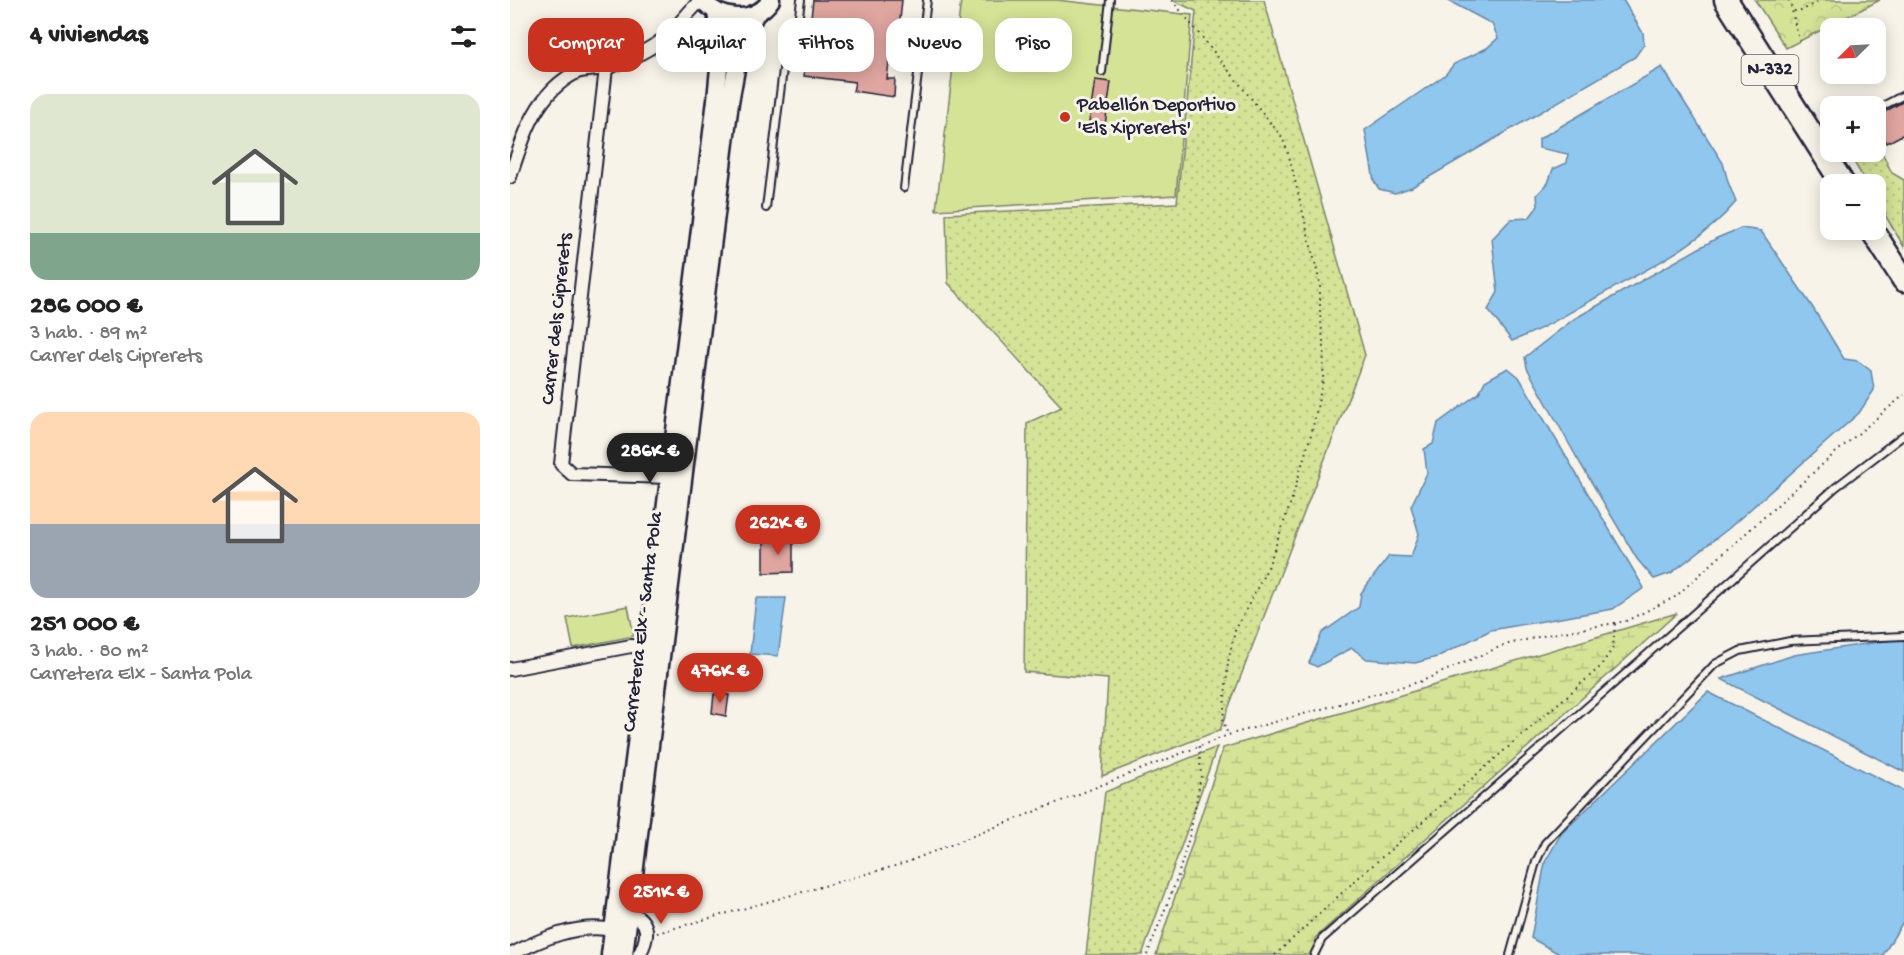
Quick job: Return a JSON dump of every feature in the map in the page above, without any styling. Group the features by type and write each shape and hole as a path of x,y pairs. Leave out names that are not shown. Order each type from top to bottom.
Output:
{"highway":[{"name":"N-332","path":"1726,0 1837,174"},
{"path":"1878,240 1904,280"}],"main road":[{"path":"701,0 716,12 743,17 756,13 771,0"},
{"name":"Carretera Elx - Santa Pola","path":"610,955 716,100 721,46 716,12"},
{"name":"Carretera Elx - Santa Pola","path":"624,955 730,102 741,47 756,13"}],"street":[{"path":"644,52 674,30 701,0"},
{"path":"510,177 526,129 548,93 578,72"},
{"name":"Carrer dels Ciprerets","path":"606,72 561,464 572,474 669,477"},
{"path":"510,669 631,646 648,647"},
{"path":"629,912 641,918 646,926 645,945 639,955"},
{"path":"510,955 564,932 603,928 613,930"}],"lane":[{"path":"766,208 786,45 799,15 801,0"},
{"path":"904,188 927,0"},
{"path":"1102,72 1110,0"},
{"path":"1886,104 1904,95"},
{"path":"1314,955 1322,939 1836,487 1904,435"},
{"path":"1510,955 1536,862 1545,843 1715,664 1740,651 1780,643 1904,636"}],"path":[{"path":"1172,0 1282,137 1290,156 1320,283 1320,313 1324,349 1323,380 1319,403 1290,505 1271,556 1235,631 1228,662 1223,721 1228,735"},
{"path":"1789,0 1800,41"},
{"path":"1793,11 1801,11 1821,0"},
{"path":"646,933 655,933 902,864 1228,735 1422,681 1503,645 1626,621 1675,597 1834,454 1904,396"},
{"path":"1275,955 1358,878 1599,668 1613,648 1615,623"},
{"path":"1147,955 1177,879 1190,834 1201,776 1199,746"}],"green space":[{"name":"Pabellón Deportivo 'Els Xiprerets'","path":"961,0 1056,0 1192,15 1176,195 936,210 952,72 983,72 983,18 959,18"},
{"path":"1172,0 1264,0 1365,355 1220,730 1102,776 1108,679 1024,672 1027,423 1062,407 948,283 946,214 1177,203 1196,11"},
{"path":"1755,0 1880,0 1845,18 1820,18 1820,31 1786,48"},
{"path":"1886,161 1892,173 1904,180 1904,247 1886,217 1886,174 1861,174 1854,162"},
{"path":"628,606 634,636 573,648 567,618"},
{"path":"1677,613 1315,938 1316,955 1156,955 1223,748"},
{"path":"1217,747 1142,955 1086,955 1105,792"}],"water":[{"path":"1447,0 1623,0 1643,33 1644,44 1635,57 1412,187 1395,193 1379,189 1374,181 1365,130 1445,75 1454,64 1487,48 1498,38 1492,24"},
{"path":"1662,67 1723,163 1736,202 1722,217 1689,244 1555,321 1512,341 1488,310 1498,292 1492,239 1511,219 1529,218 1538,206 1537,195 1548,183 1553,169 1567,163 1568,154 1539,148 1539,139"},
{"path":"1741,228 1761,231 1844,359 1858,361 1871,371 1874,390 1859,413 1728,529 1671,573 1654,579 1637,559 1577,458 1527,368 1525,357 1574,319 1717,238"},
{"path":"1508,368 1519,377 1644,588 1613,609 1491,630 1437,657 1415,663 1367,659 1352,648 1317,667 1309,663 1322,633 1359,607 1361,593 1389,556 1411,557 1419,534 1411,506 1427,473 1424,449 1433,444 1438,423 1479,393 1485,381"},
{"path":"756,598 786,598 778,656 750,654"},
{"path":"1904,638 1904,772 1721,679 1794,655"},
{"path":"1708,692 1904,791 1904,920 1883,955 1561,955 1531,938 1545,862 1561,834"}],"building":[{"path":"813,0 902,0 900,18 886,18 886,72 888,72 887,79 895,79 894,97 853,91 855,82 804,76 804,72 874,72 874,18 811,18"},
{"path":"1095,80 1111,82 1104,132 1088,129"},
{"path":"1904,101 1904,134 1887,143 1886,141 1886,111"},
{"path":"764,539 793,539 793,572 764,573"},
{"path":"714,694 729,695 726,716 712,713"}],"place":[{"name":"Pabellón Deportivo 'Els Xiprerets'","path":"1065,117"}]}
